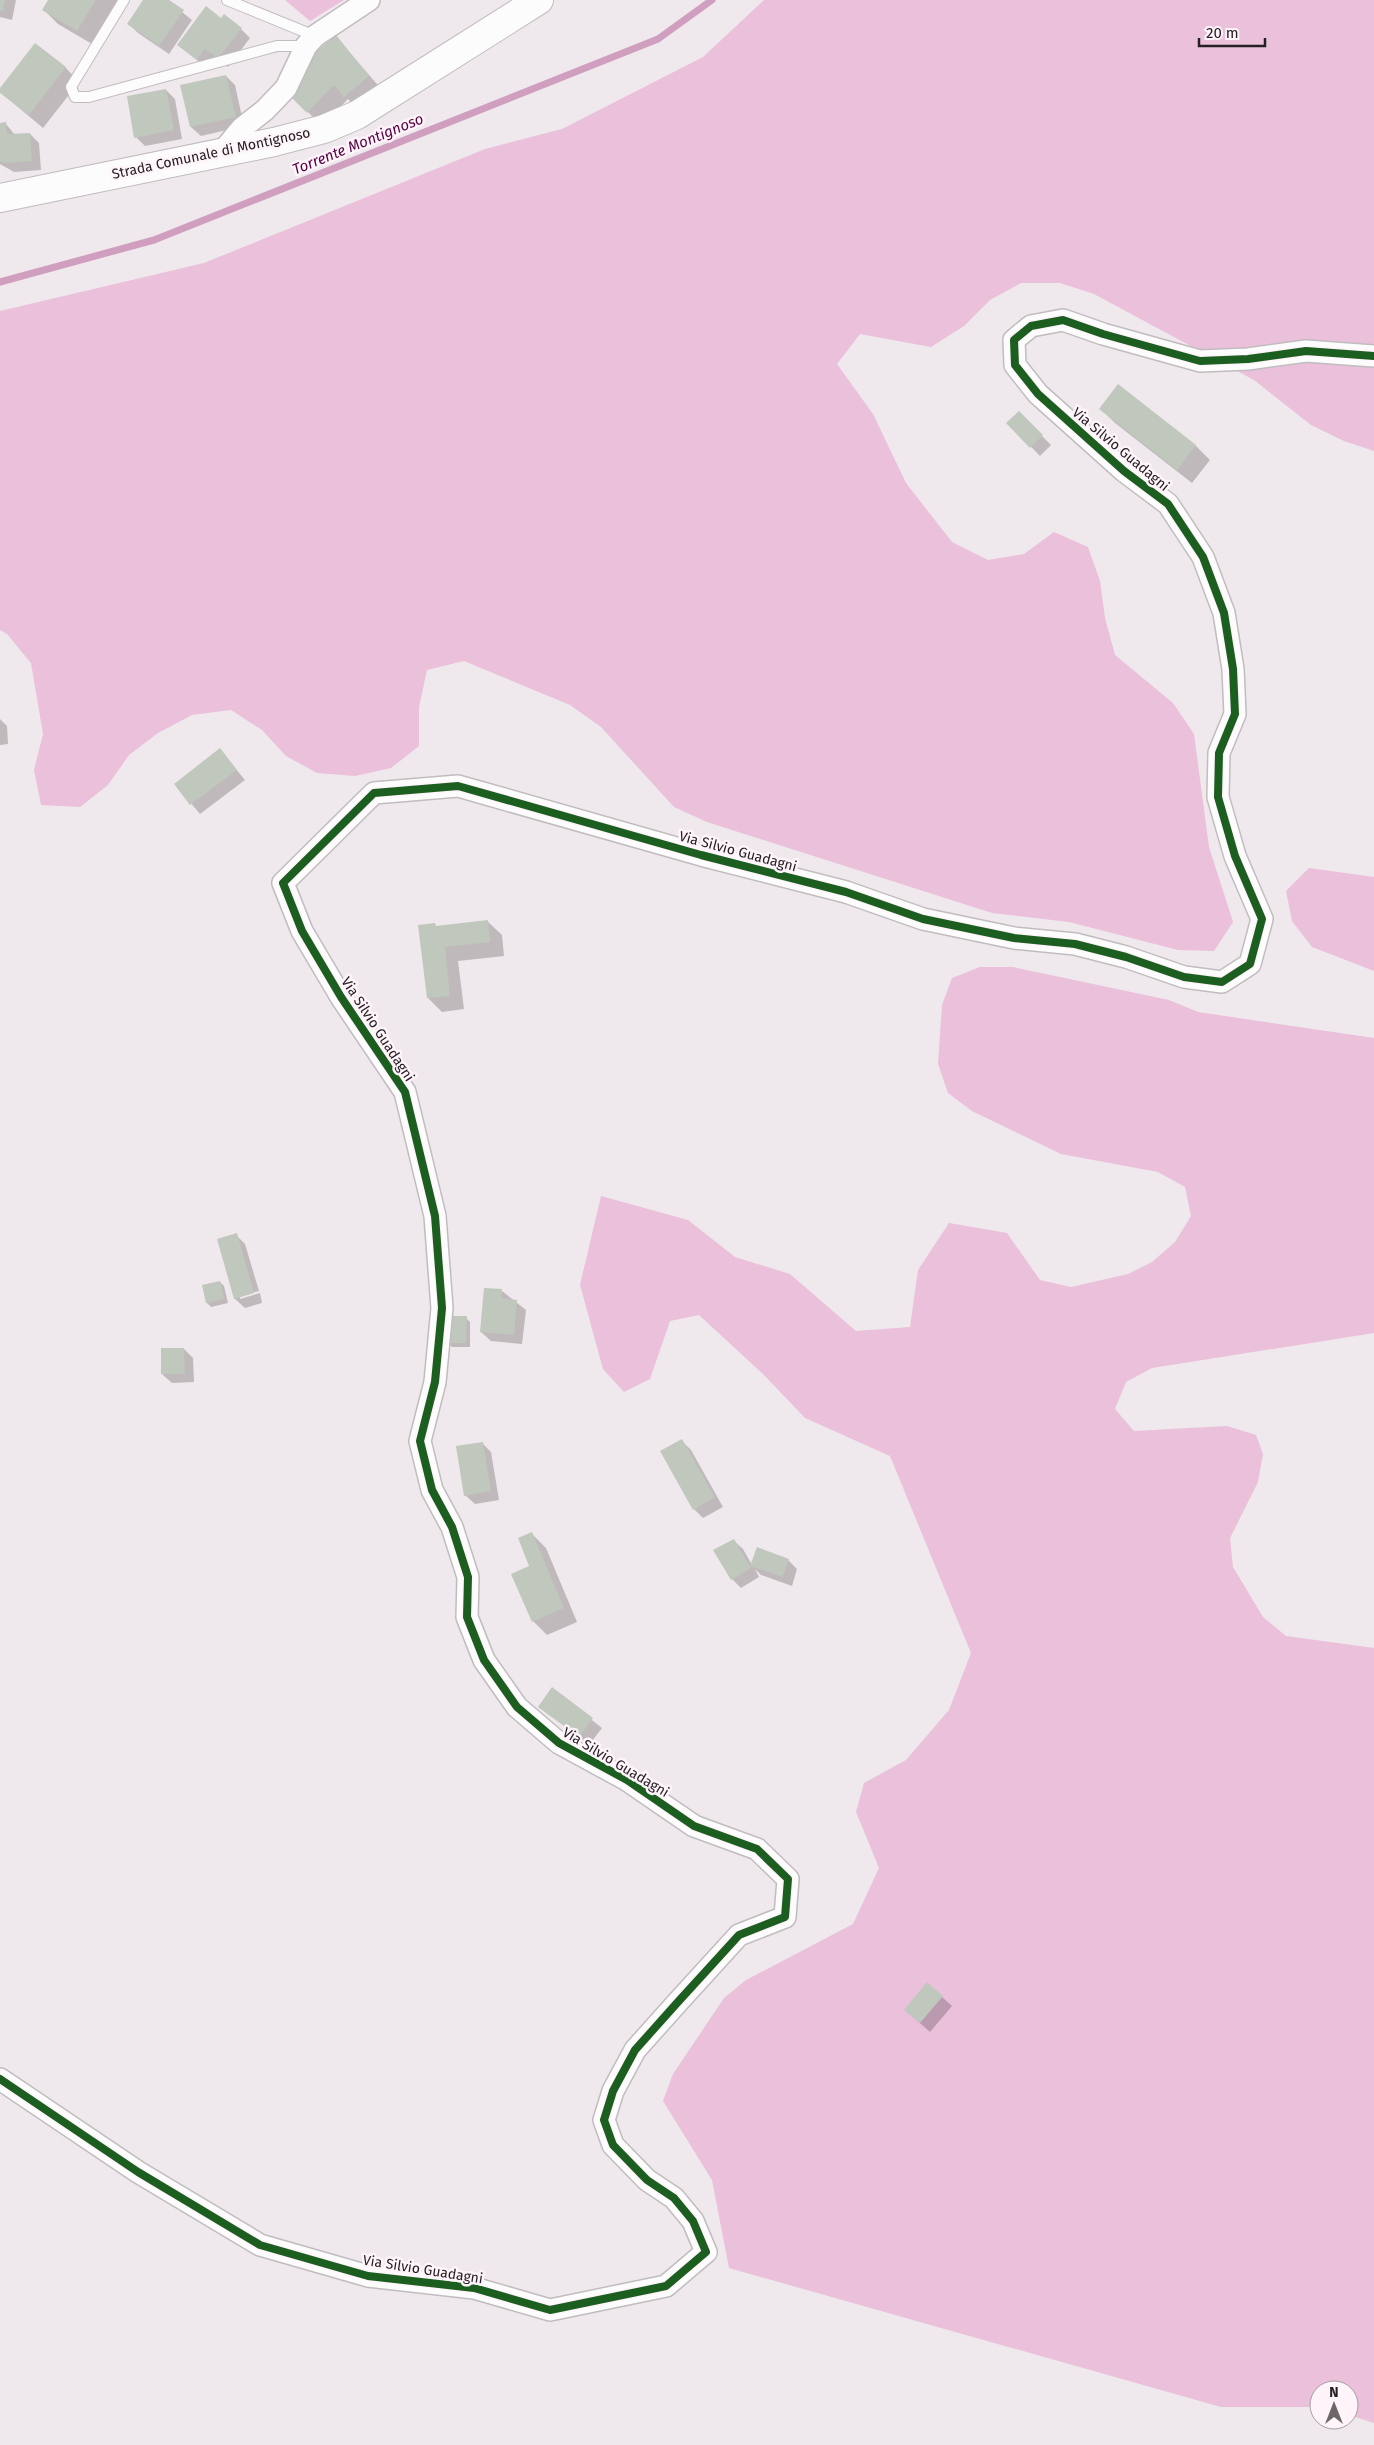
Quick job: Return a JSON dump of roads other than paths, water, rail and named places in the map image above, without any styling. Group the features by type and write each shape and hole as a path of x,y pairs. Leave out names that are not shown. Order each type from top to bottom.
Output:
{"street":[{"path":"222,152 242,128 265,110 286,88 310,41 369,0"},
{"name":"Strada Comunale di Montignoso","path":"0,198 291,138 324,129 357,115 539,0"},
{"name":"Via Silvio Guadagni","path":"0,2079 138,2172 260,2245 368,2276 474,2288 550,2310 666,2286 706,2252 693,2221 674,2198 647,2180 613,2145 604,2120 613,2091 635,2050 739,1935 785,1917 788,1879 758,1848 694,1826 627,1780 559,1744 517,1708 484,1660 467,1617 468,1577 452,1527 432,1490 420,1441 435,1382 442,1308 435,1216 404,1092 341,997 302,931 283,883 374,793 458,786 702,855 846,892 922,919 1014,938 1075,944 1126,957 1184,977 1222,982 1250,964 1262,919 1235,856 1218,797 1220,753 1235,714 1233,669 1224,613 1203,558 1168,504 1124,471 1038,394 1015,365 1014,340 1030,326 1063,320 1103,334 1200,361 1248,359 1306,351 1374,356"}],"lane":[{"path":"124,0 71,87 75,97 89,97 277,46 310,41"},
{"path":"228,0 310,41"}],"waterway":[{"name":"Torrente Montignoso","path":"0,282 154,240 658,39 712,0"}]}
